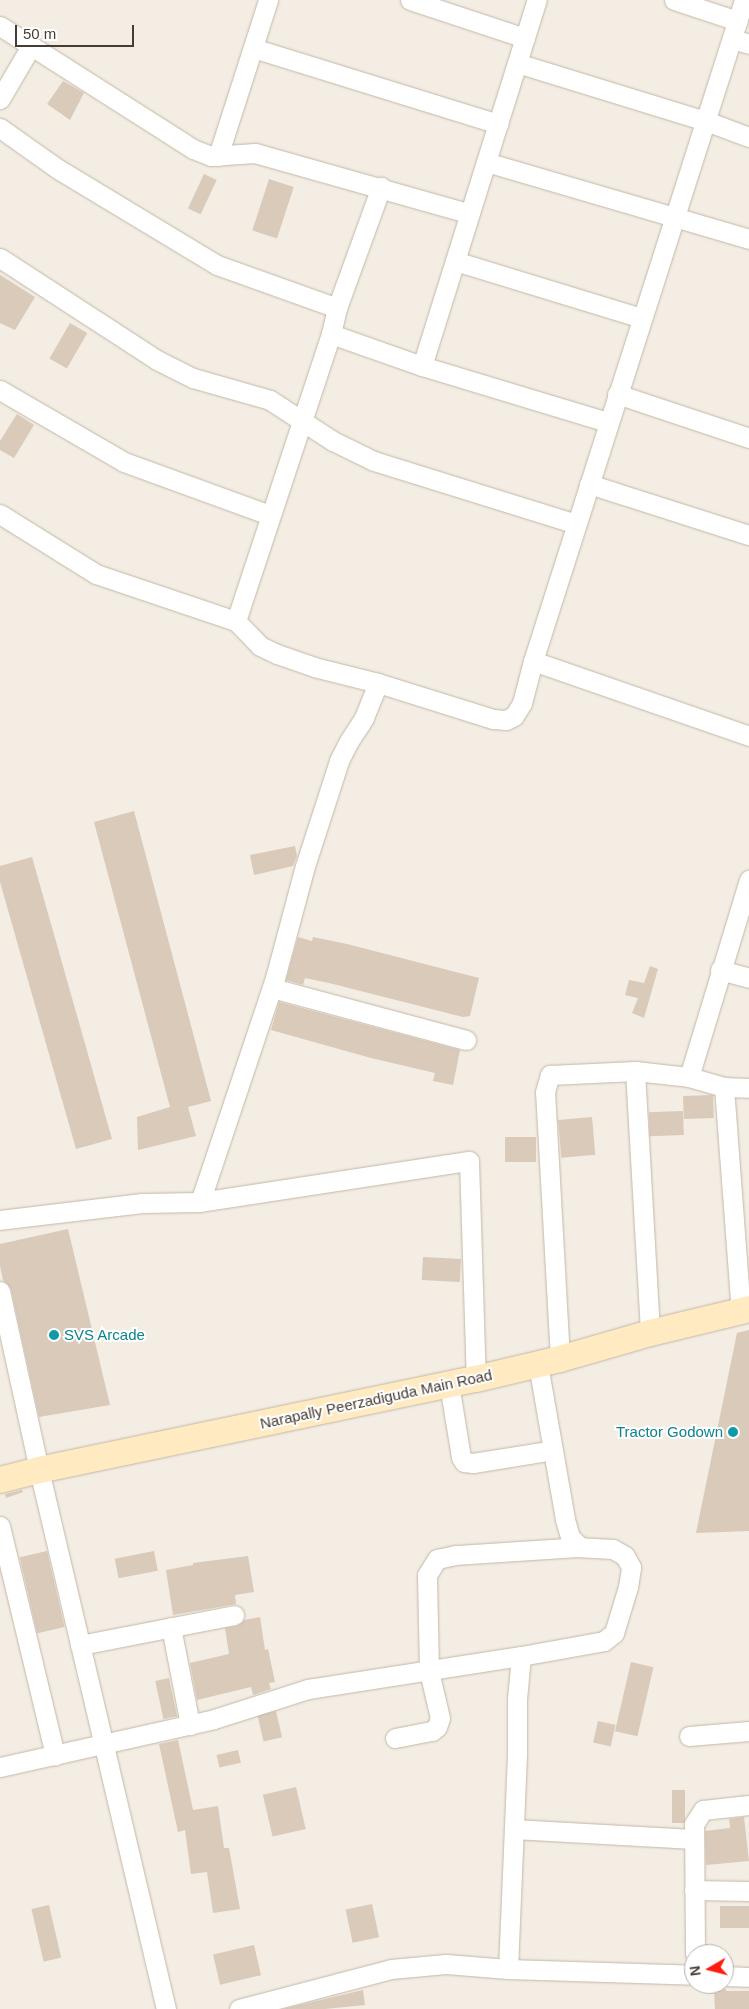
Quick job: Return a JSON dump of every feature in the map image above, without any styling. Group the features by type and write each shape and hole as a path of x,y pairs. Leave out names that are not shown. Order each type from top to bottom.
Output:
{"street":[{"path":"218,156 268,0"},
{"path":"410,0 525,38"},
{"path":"422,366 537,0"},
{"path":"674,0 740,35"},
{"path":"0,514 96,574 236,621 260,646 277,654 493,719 506,720 514,716 522,703 608,422 706,121 740,35 744,0"},
{"path":"0,26 193,148 211,156 255,154 381,187 470,214"},
{"path":"0,99 30,46"},
{"path":"253,48 498,124"},
{"path":"517,63 706,121 749,137"},
{"path":"0,128 58,169 217,265 337,308"},
{"path":"486,162 749,239"},
{"path":"236,621 331,334 337,308 381,187"},
{"path":"0,258 157,360 193,378 270,400 333,441 374,461 576,524"},
{"path":"455,261 642,318"},
{"path":"331,334 422,366 608,422"},
{"path":"0,390 124,462 270,515"},
{"path":"617,394 749,438"},
{"path":"589,484 749,535"},
{"path":"534,660 749,736"},
{"path":"200,1202 272,988 305,866 339,761 364,718 378,683"},
{"path":"689,1077 720,970 749,880"},
{"path":"720,970 749,978"},
{"path":"272,988 466,1040"},
{"path":"635,1071 650,1333"},
{"path":"580,1547 570,1537 553,1450 549,1362 545,1092 547,1080 550,1075 635,1071 689,1077 724,1087 749,1088"},
{"path":"724,1087 745,1310"},
{"path":"0,1220 142,1203 200,1202 469,1160 476,1378"},
{"path":"0,1291 39,1470 166,2009"},
{"name":"Narapally Peerzadiguda Main Road","path":"0,1480 39,1470 549,1362 650,1333 745,1310"},
{"path":"449,1384 461,1457 464,1462 473,1463 553,1450"},
{"path":"0,1526 55,1755"},
{"path":"0,1767 214,1719 308,1689 429,1670 521,1656 604,1641 614,1633 628,1587 631,1567 625,1556 613,1549 580,1547 456,1555 437,1559 427,1574 429,1670 440,1718 437,1727 432,1731 395,1738"},
{"path":"80,1645 234,1615"},
{"path":"171,1627 190,1725"},
{"path":"508,1969 517,1754 516,1699 521,1656"},
{"path":"689,1736 749,1731"},
{"path":"695,1944 694,1824 703,1810 749,1805"},
{"path":"514,1829 694,1839"},
{"path":"694,1890 749,1891"},
{"path":"239,2009 391,1969 446,1964 508,1969 684,1975"},
{"path":"734,1976 749,1977"}],"building":[{"path":"63,81 84,93 70,120 47,104"},
{"path":"204,174 217,180 201,214 188,208"},
{"path":"269,179 294,187 277,238 252,230"},
{"path":"0,275 35,297 15,330 0,323"},
{"path":"70,323 87,333 67,369 50,359"},
{"path":"17,414 34,425 14,458 0,450 0,441"},
{"path":"134,811 211,1101 188,1107 196,1136 138,1150 137,1117 170,1107 94,822"},
{"path":"295,846 297,856 293,866 254,875 250,855"},
{"path":"32,857 112,1139 76,1149 0,882 0,866"},
{"path":"298,937 312,941 313,937 347,944 479,978 470,1016 463,1017 305,978 303,985 286,980"},
{"path":"650,966 658,969 644,1018 632,1013 638,998 625,995 629,980 644,983"},
{"path":"279,1002 460,1050 453,1085 433,1081 435,1073 371,1058 271,1030"},
{"path":"713,1095 714,1118 684,1119 683,1096"},
{"path":"683,1111 684,1135 650,1136 649,1112"},
{"path":"592,1117 595,1155 561,1158 558,1120"},
{"path":"505,1137 536,1137 536,1162 505,1162"},
{"name":"SVS Arcade","path":"68,1229 110,1405 39,1417 11,1289 3,1280 0,1266 0,1244"},
{"path":"423,1257 461,1259 460,1282 422,1280"},
{"name":"Tractor Godown","path":"749,1330 749,1531 696,1533 737,1333"},
{"path":"22,1490 23,1492 6,1498 5,1494"},
{"path":"47,1551 65,1627 37,1633 20,1557"},
{"path":"154,1551 158,1571 119,1578 115,1559"},
{"path":"248,1556 254,1592 235,1595 236,1604 173,1615 166,1570 193,1565 193,1563"},
{"path":"260,1617 265,1650 268,1649 275,1682 269,1683 271,1689 253,1695 251,1687 197,1700 190,1663 229,1654 225,1628 237,1626 244,1620"},
{"path":"631,1662 653,1667 637,1736 615,1731"},
{"path":"169,1678 177,1716 163,1719 155,1681"},
{"path":"276,1711 282,1737 264,1742 257,1715"},
{"path":"598,1721 616,1725 611,1746 593,1742"},
{"path":"178,1740 193,1810 218,1806 224,1848 229,1848 240,1909 213,1913 207,1872 191,1874 185,1830 178,1832 159,1744"},
{"path":"238,1750 241,1763 219,1768 217,1755"},
{"path":"296,1787 306,1829 273,1837 263,1795"},
{"path":"672,1790 685,1790 685,1823 672,1823"},
{"path":"744,1817 749,1861 706,1865 705,1831 730,1828 729,1819"},
{"path":"372,1904 379,1937 353,1943 346,1910"},
{"path":"49,1905 61,1958 44,1962 31,1909"},
{"path":"720,1906 749,1906 749,1928 720,1928"},
{"path":"254,1945 261,1975 220,1985 213,1954"},
{"path":"363,1990 365,2005 325,2009 283,2009"},
{"path":"734,1991 749,1991 749,2009 715,2009 714,1994 734,1994"}],"place":[{"name":"SVS Arcade","path":"54,1335"},
{"name":"Tractor Godown","path":"733,1432"}]}
